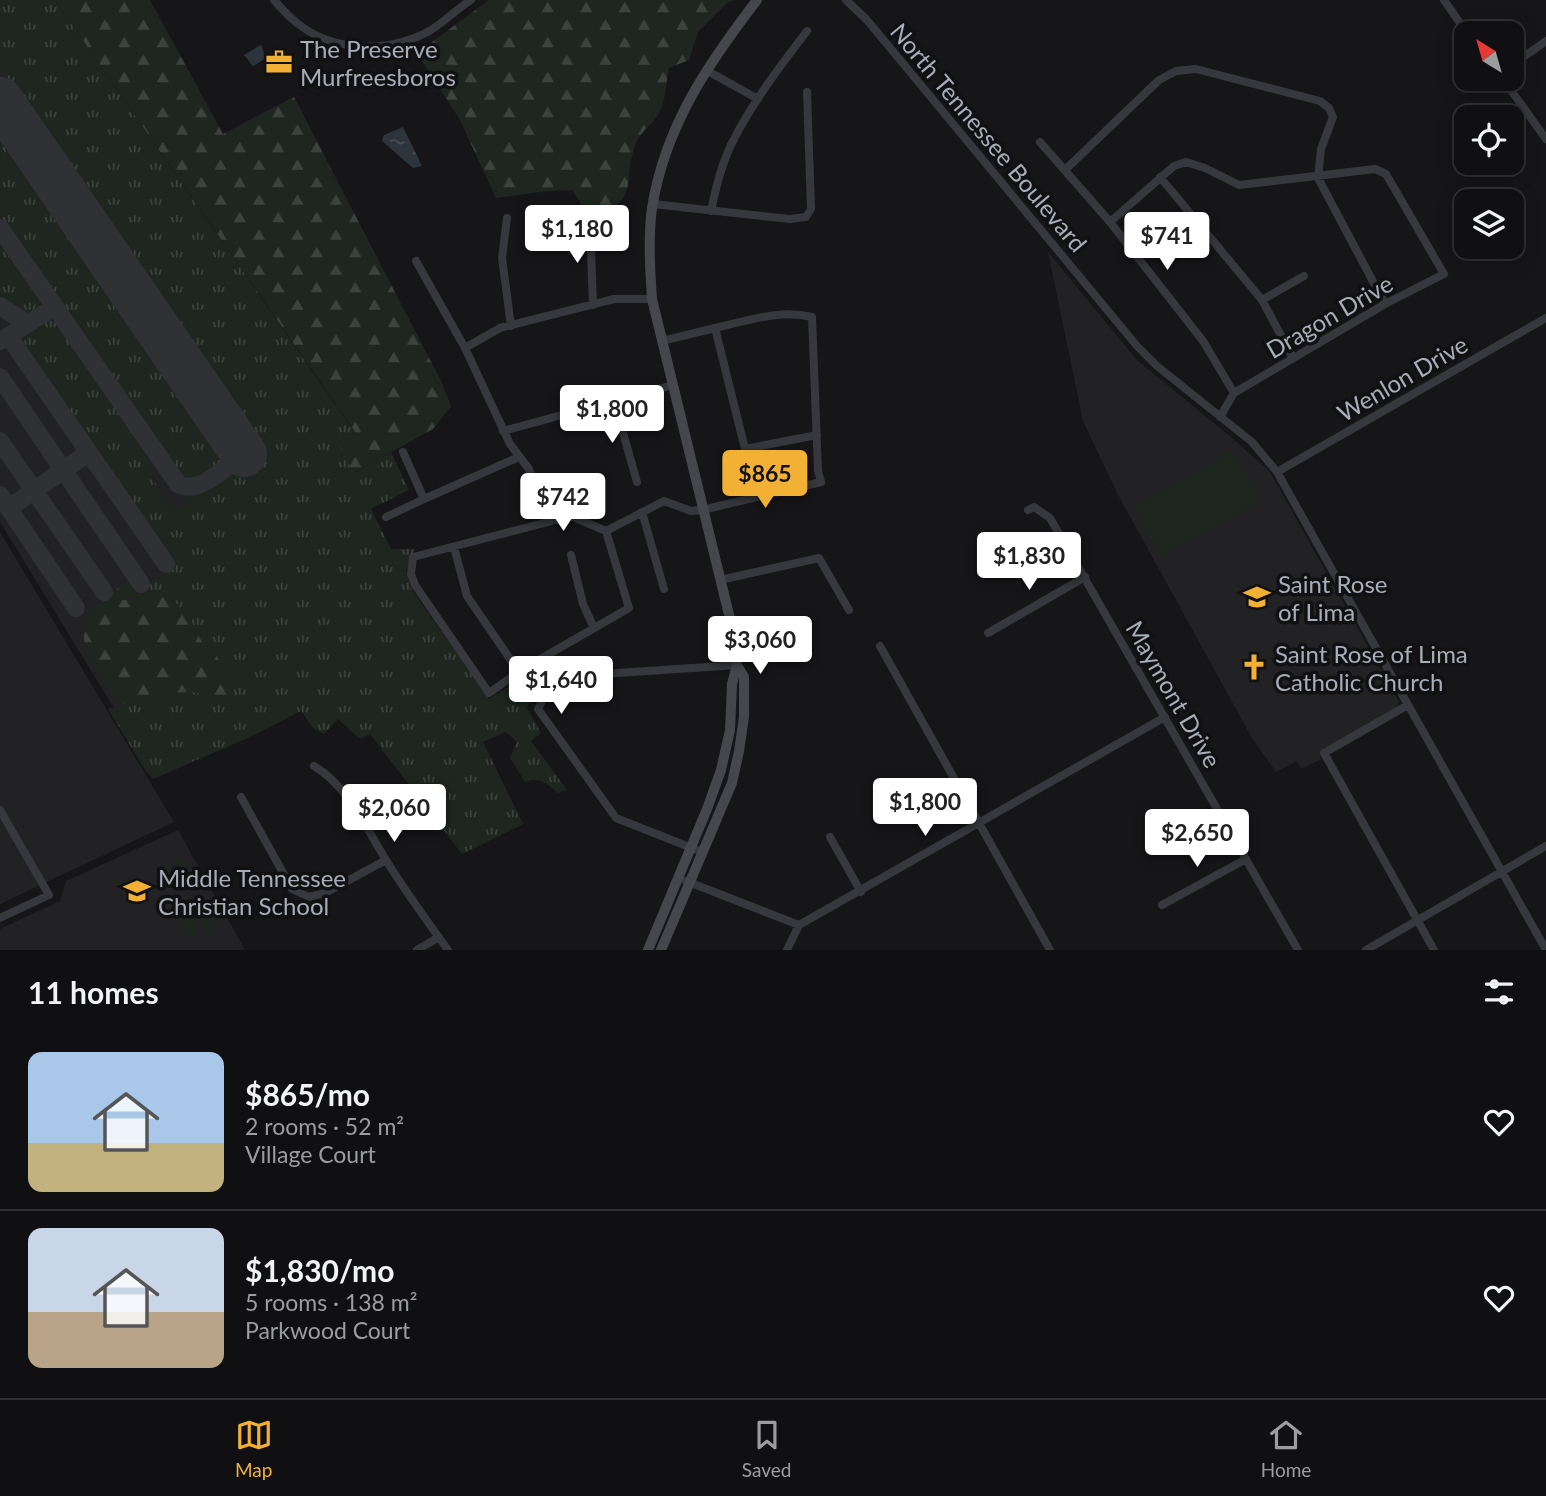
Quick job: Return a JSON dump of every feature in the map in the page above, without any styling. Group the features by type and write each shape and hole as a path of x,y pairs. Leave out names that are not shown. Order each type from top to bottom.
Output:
{"main road":[{"path":"648,950 721,770 730,730 732,684 737,665 732,627 652,299 649,250 653,204 661,167 677,122 706,70 757,0"},
{"path":"661,950 732,783 744,717 744,677 737,665"}],"street":[{"path":"274,0 297,23 316,35 358,47 388,46 431,30 471,0"},
{"name":"North Tennessee Boulevard","path":"846,0 867,20 1137,346 1157,366 1251,442 1277,472 1546,950"},
{"path":"1444,0 1459,21"},
{"path":"711,211 719,176 733,139 807,31"},
{"path":"1524,57 1546,41"},
{"path":"1065,170 1159,79 1176,71 1196,68 1320,101 1329,108 1333,117 1321,149 1318,177 1385,304"},
{"path":"706,70 758,99"},
{"path":"1512,91 1546,139"},
{"path":"653,204 790,219 806,217 811,209 807,92"},
{"name":"North Tennessee Boulevard","path":"1040,142 1110,222 1203,341 1234,394"},
{"path":"1110,222 1160,177 1174,166 1186,162 1239,185 1318,177"},
{"name":"Dragon Drive","path":"1234,394 1385,304 1444,274 1386,174 1375,169 1318,177"},
{"path":"1160,177 1262,300 1293,358"},
{"path":"507,218 502,258 511,326"},
{"path":"590,225 593,305"},
{"path":"416,261 465,348 503,431 529,469 545,509"},
{"path":"1262,300 1304,276"},
{"path":"465,348 500,328 614,299 652,299"},
{"path":"606,531 664,501 691,511 702,510 821,482 818,471 812,317 770,315 662,341"},
{"name":"Wenlon Drive","path":"1277,472 1546,318"},
{"path":"715,328 757,497"},
{"path":"503,431 673,385"},
{"path":"1220,417 1234,394"},
{"path":"614,401 637,482"},
{"path":"745,449 817,435"},
{"path":"403,452 424,499"},
{"path":"386,517 519,457"},
{"name":"Maymont Drive","path":"1028,510 1034,507 1050,518 1298,950"},
{"path":"642,512 664,589"},
{"path":"571,516 606,531 629,608 519,672 489,693 415,585 411,574 413,557 571,516"},
{"path":"454,547 467,596 519,672"},
{"path":"571,555 583,604 594,628"},
{"path":"720,580 819,558 849,610"},
{"path":"988,633 1084,577"},
{"path":"880,646 1049,950"},
{"path":"702,852 616,818 538,709 544,697 588,676 737,665"},
{"path":"1408,705 1324,753 1434,950"},
{"path":"787,950 799,925 1165,717"},
{"path":"314,766 329,775 366,825 386,860 448,950"},
{"path":"241,797 292,889 309,897 324,893 386,860"},
{"path":"0,810 49,895 0,918"},
{"path":"830,837 861,892"},
{"path":"1366,950 1546,846"},
{"path":"1162,905 1246,859"},
{"path":"679,878 799,925"},
{"path":"416,950 439,937"}],"shaded area":[{"path":"0,0 210,224 362,444 348,469 523,824 338,684 153,772 0,522"},
{"name":"Saint Rose of Lima","path":"1048,252 1137,360 1270,472 1399,702 1397,707 1320,753 1320,760 1301,769 1297,761 1276,772 1252,738 1117,493 1083,421"},
{"path":"0,532 174,822 0,904"},
{"name":"Middle Tennessee Christian School","path":"178,830 245,950 0,950 0,929 60,901 66,881"}],"green space":[{"path":"0,0 55,0 355,433 340,446 354,473 391,452 409,490 371,509 391,549 415,549 406,570 412,590 489,699 519,680 531,699 527,708 541,733 531,741 567,790 558,793 539,780 525,782 510,758 517,742 506,732 483,742 523,824 462,854 370,734 360,739 338,719 324,734 314,729 301,711 250,737 153,779 145,770 108,709 168,693 194,692 221,701 234,693 215,654 204,646 188,616 169,596 102,600 128,581 132,581 140,592 175,566 23,346 28,330 50,321 63,327 147,452 152,478 169,505 177,507 184,503 261,448 0,72"},
{"path":"55,0 150,0 223,134 294,97 441,381 451,406 433,429 353,473 340,446 355,432"},
{"path":"489,0 735,0 727,3 698,32 689,60 669,68 660,111 642,133 632,155 625,195 608,211 592,219 572,190 496,198 460,120 417,53"},
{"path":"0,125 223,449 221,462 199,479 179,477 0,218"},
{"path":"0,237 41,296 38,311 22,312 0,299"},
{"path":"1233,450 1262,501 1162,557 1133,506"},
{"path":"166,596 188,616 204,646 215,653 228,675 234,694 219,700 182,692 119,704 93,666 84,639 85,626 90,613 102,600"},
{"path":"183,857 193,879 183,883 173,861"},
{"path":"167,864 177,886 166,891 157,869"},
{"path":"206,906 216,928 206,933 196,911"},
{"path":"190,914 199,936 189,940 179,918"}],"water":[{"path":"261,45 266,58 253,66 244,55"},
{"path":"403,127 422,166 413,168 382,141 384,135"}],"taxiway":[{"path":"0,228 178,484 186,487 203,483 244,454"},
{"path":"0,306 28,324"},
{"path":"1,341 54,307"},
{"path":"9,337 166,564"},
{"path":"0,377 141,584"},
{"path":"0,441 104,592"},
{"path":"9,508 88,453"},
{"path":"0,495 76,608"}],"runway":[{"path":"0,100 244,454"}],"place":[{"name":"The Preserve Murfreesboros","path":"279,62"},
{"name":"Saint Rose of Lima","path":"1257,597"},
{"name":"Saint Rose of Lima Catholic Church","path":"1254,667"},
{"name":"Middle Tennessee Christian School","path":"137,891"}]}
